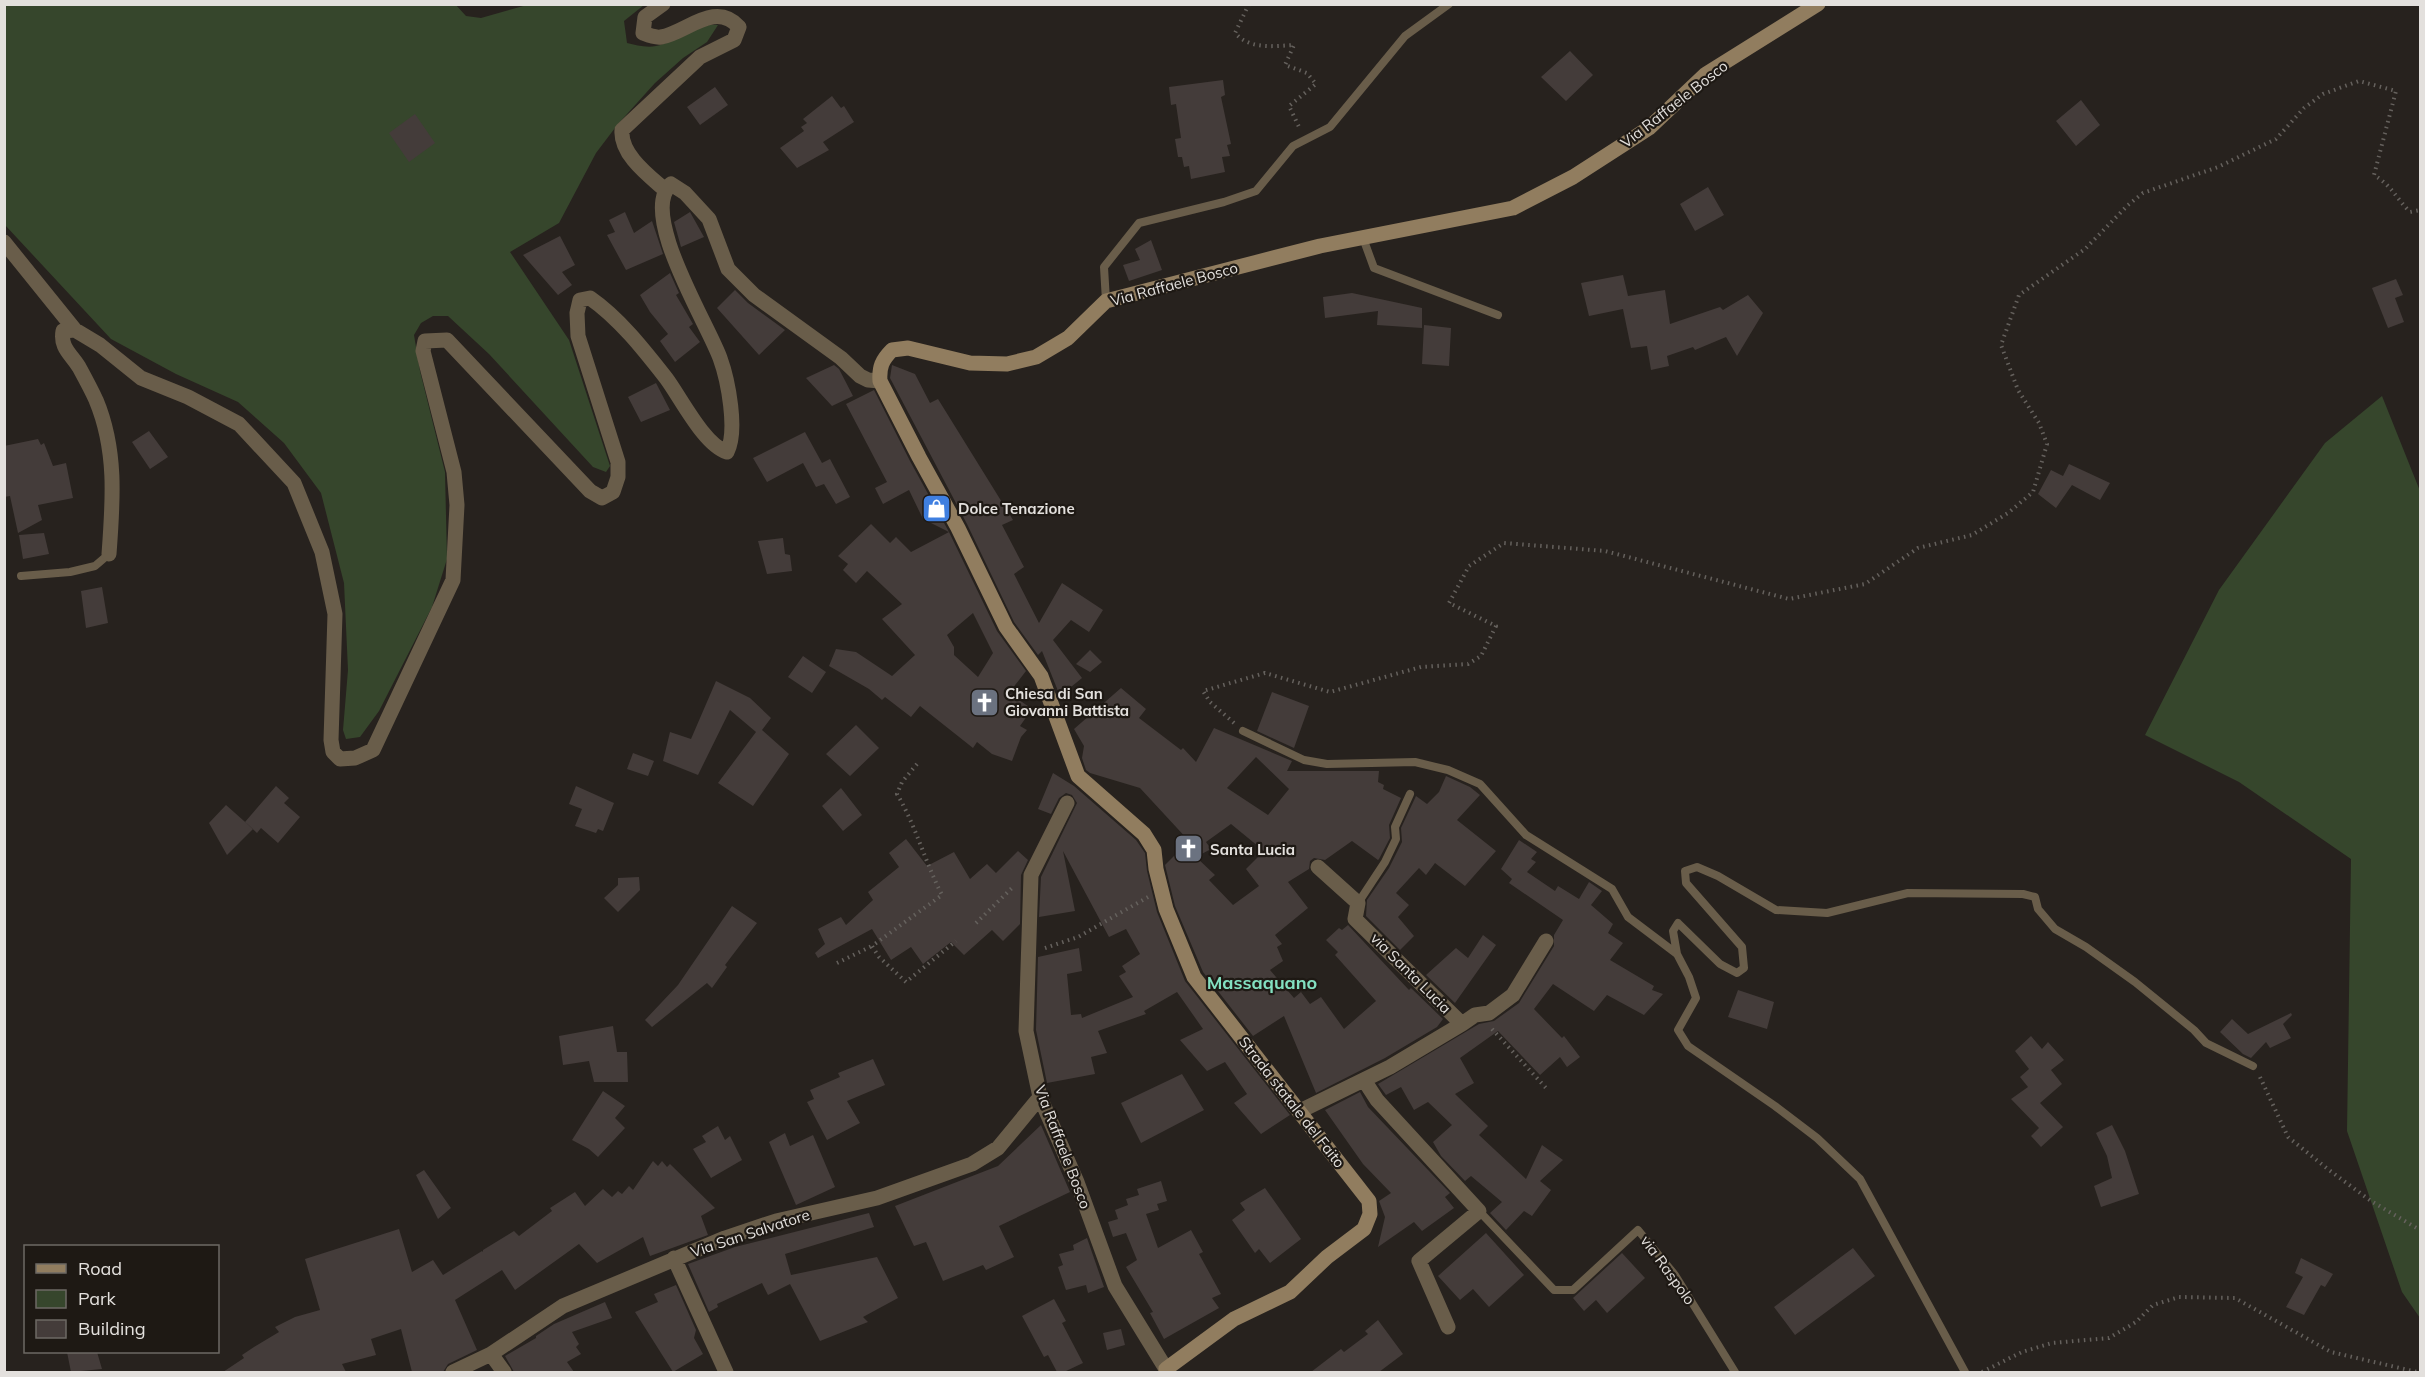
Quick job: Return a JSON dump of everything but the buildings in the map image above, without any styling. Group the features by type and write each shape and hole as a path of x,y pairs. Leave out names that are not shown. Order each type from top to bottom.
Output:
{"street":[{"path":"663,4 645,17 643,33 661,37 699,19 718,16 735,22 739,27 735,40 700,57 622,130 621,137 626,150 664,189"},
{"name":"Via Raffaele Bosco","path":"880,381 879,368 884,358 892,350 908,348 970,363 1006,364 1036,357 1068,338 1106,301 1320,246 1513,208 1573,177 1648,128 1707,74 1818,4"},
{"path":"4,242 75,330 100,345 141,378 188,397 239,424 294,483 322,552 335,615 332,740 333,752 340,759 355,758 373,750 453,580 457,505 454,472 423,351 425,341 447,340 590,491 602,498 614,492 618,477 618,462 578,336 577,313 580,300 590,298 606,309 666,378 710,441 720,450 727,452 732,444 731,407 720,358 673,260 662,201 664,189 671,184 685,193 709,219 728,269 754,295 841,358 860,376 868,380 880,381"},
{"path":"75,330 63,331 64,348 78,366 96,401 110,443 113,498 109,554"},
{"name":"Strada statale del Faito","path":"880,381 958,528 1006,627 1041,676 1078,777 1144,834 1154,850 1166,909 1194,977 1369,1201 1370,1214 1364,1229 1327,1257 1290,1292 1234,1319 1166,1371"},
{"name":"Via Raffaele Bosco","path":"1067,803 1031,875 1026,1031 1040,1097 1077,1182 1115,1286 1166,1371"},
{"path":"1318,867 1358,903"},
{"name":"via Santa Lucia","path":"1300,1111 1390,1067 1462,1024 1355,918 1358,903"},
{"path":"1462,1024 1475,1015 1489,1013 1512,995 1546,941"},
{"name":"via Raspolo","path":"1364,1080 1377,1100 1479,1211"},
{"name":"Via San Salvatore","path":"453,1372 491,1354 563,1306 675,1258 776,1221 877,1198 972,1164 998,1148 1040,1097"},
{"path":"1448,1327 1419,1262 1479,1211"},
{"path":"675,1258 726,1372"},
{"path":"491,1354 504,1372"}],"lane":[{"path":"1106,301 1104,267 1139,223 1224,202 1256,191 1293,146 1330,127 1406,36 1449,4"},
{"path":"1363,237 1374,268 1498,315"},
{"path":"21,576 70,572 95,566 109,554"},
{"path":"1243,731 1304,760 1327,764 1415,762 1448,770 1480,784 1526,835 1612,890 1628,917 1677,954"},
{"path":"1358,903 1389,855 1396,839 1395,827 1410,794"},
{"path":"1965,1372 1860,1179 1817,1138 1688,1046 1677,1030 1696,999 1689,977 1677,954 1673,932 1678,923 1720,964 1737,973 1744,968 1742,947 1686,883 1685,871 1697,867 1718,876 1776,910 1827,913 1908,893 2023,894 2035,897 2038,909 2055,929 2086,946 2135,982 2194,1030 2206,1043 2253,1066"},
{"name":"via Raspolo","path":"1479,1211 1554,1290 1573,1290 1638,1230 1676,1275 1735,1372"}],"path":[{"path":"1249,4 1235,33 1243,42 1268,46 1294,45 1286,65 1307,74 1316,84 1289,106 1305,140"},
{"path":"1243,731 1210,702 1203,691 1265,673 1330,692 1421,668 1468,664 1481,656 1497,626 1449,603 1468,566 1504,543 1605,551 1789,599 1865,584 1918,548 1972,535 2008,513 2033,492 2047,444 2038,423 2018,390 2001,345 2019,295 2085,249 2143,193 2218,167 2276,139 2304,108 2323,94 2359,81 2396,91 2374,175 2389,184 2396,198 2410,212 2421,210"},
{"path":"837,963 872,945 942,895 929,870 912,820 897,794 902,782 917,764"},
{"path":"976,923 1002,896 1034,870"},
{"path":"1029,953 1078,937 1161,889"},
{"path":"872,945 879,957 906,982 956,941"},
{"path":"1482,1014 1496,1034 1546,1088"},
{"path":"2253,1066 2267,1089 2288,1137 2371,1201 2421,1230"},
{"path":"1982,1372 2022,1352 2052,1343 2109,1338 2136,1323 2153,1305 2179,1297 2209,1297 2235,1298 2331,1352 2416,1372"}],"green space":[{"path":"455,4 466,16 481,18 527,5 644,5 624,21 627,43 652,47 664,44 702,26 718,25 707,42 683,58 655,83 618,124 596,153 559,223 510,252 569,340 610,466 606,472 593,467 489,354 448,316 433,316 421,323 414,335 420,371 445,472 447,559 432,607 379,711 360,737 346,739 343,730 348,670 344,583 321,493 284,443 238,402 176,374 111,339 5,225 4,5"},
{"path":"2382,396 2420,491 2420,1318 2402,1292 2347,1131 2351,859 2239,782 2145,735 2219,590 2325,443"}],"place":[{"name":"Dolce Tenazione","path":"937,508"},
{"name":"Chiesa di San Giovanni Battista","path":"984,702"},
{"name":"Santa Lucia","path":"1189,849"}],"district":[{"name":"Massaquano","path":"1262,982"}]}
